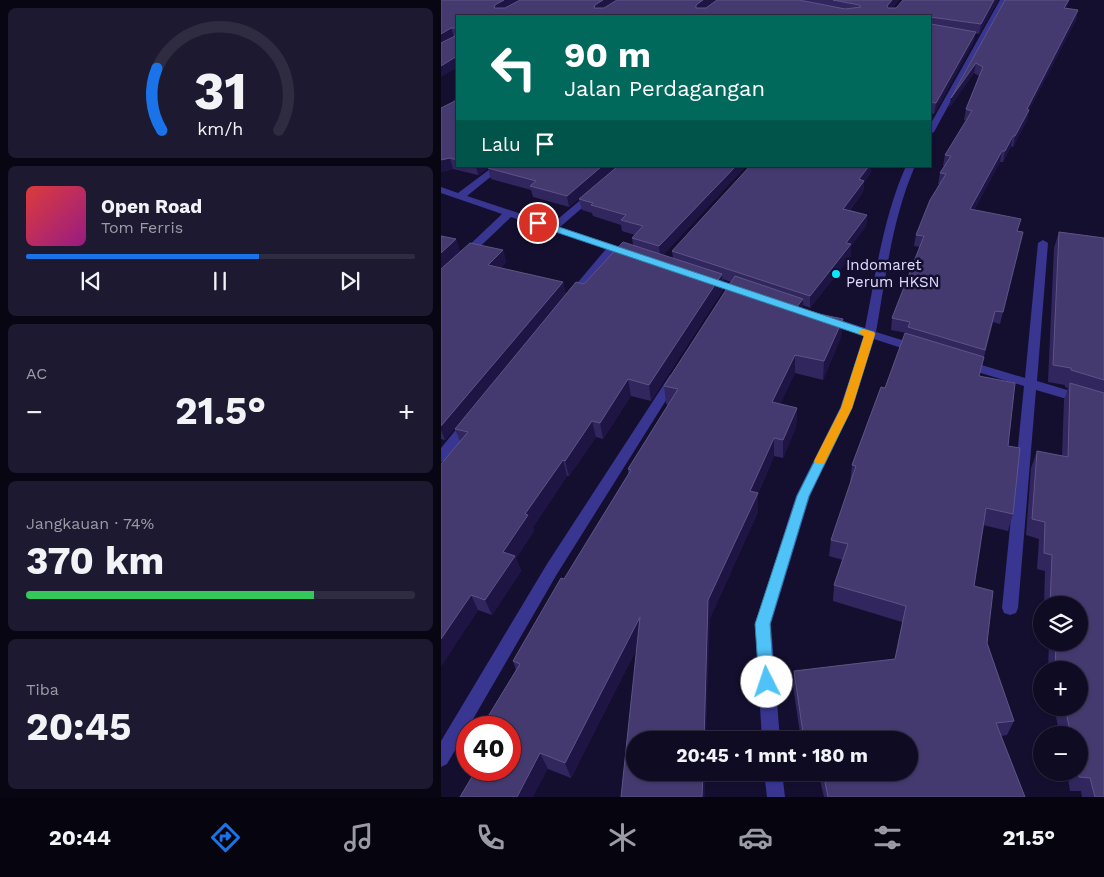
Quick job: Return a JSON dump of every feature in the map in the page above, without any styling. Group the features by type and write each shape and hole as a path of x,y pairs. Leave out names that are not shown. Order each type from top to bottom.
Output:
{"street":[{"path":"931,130 976,38 1003,0"},
{"path":"460,196 499,167"},
{"path":"770,731 763,624 803,496 846,408 870,334 890,228 902,184 910,167"},
{"path":"553,228 603,185"},
{"path":"441,190 646,259"},
{"path":"441,278 509,213"},
{"path":"1010,608 1043,243"},
{"path":"567,302 612,248"},
{"path":"815,316 927,352"},
{"path":"955,361 1104,406"},
{"path":"441,758 552,569 684,362"},
{"path":"441,457 473,418"},
{"path":"774,781 775,797"}],"building":[{"path":"441,0 504,0 495,5 494,8 505,8 520,0 603,0 595,5 594,8 604,8 617,0 703,0 696,5 696,8 706,8 717,0 799,0 845,9 861,7 833,0 892,0 887,6 888,8 896,8 903,0 994,0 981,24 931,17 931,15 456,15 456,28 451,28 441,34"},
{"path":"1005,0 1069,0 1064,8 1078,10 1015,136 1013,136 1005,151 1002,151 970,209 1021,219 1017,231 1023,232 1003,312 995,311 985,350 908,327 910,322 892,318 924,236 916,235 930,200 946,174 940,173 951,156 945,155 972,111 966,109 983,67 976,63 951,98"},
{"path":"931,24 976,32 936,103 931,102"},
{"path":"456,28 456,57 441,66 441,43 455,36"},
{"path":"456,97 456,160 450,158 441,160 441,108 455,101"},
{"path":"601,167 567,196 530,186 536,181 488,168"},
{"path":"617,167 735,167 659,246 632,238 643,226 621,220 626,215 591,205 593,203 579,199"},
{"path":"749,167 868,167 859,179 864,181 843,209 867,215 846,243 851,244 810,296 672,251"},
{"path":"1059,232 1104,238 1104,380 1071,370 1071,368 1053,365"},
{"path":"441,236 456,239 441,253"},
{"path":"623,242 722,274 649,385 628,379 600,423 592,421 525,514 528,515 503,552 515,556 485,600 471,595 441,639 441,464 468,432 455,429 576,282 584,284"},
{"path":"470,243 503,250 488,265 563,282 441,426 441,269"},
{"path":"735,276 803,299 795,309 843,319 824,361 795,355 772,402 797,408 783,440 774,438 750,491 758,493 708,600 704,731 628,731 640,617 565,763 540,753 517,797 460,797 469,781 521,781 521,716 488,716 520,664 513,661 561,578 564,579 631,470 628,469 678,389 664,386"},
{"path":"905,333 984,357 979,376 1015,383 1008,446 1020,448 1013,514 986,508 974,586 993,591 987,643 1014,721 996,723 1025,797 828,797 825,781 918,781 918,731 803,731 794,671 895,659 906,606 834,585 848,544 831,540 856,466 852,465 881,387 885,388"},
{"path":"1070,383 1104,393 1104,797 1095,797 1090,778 1088,778 1088,726 1069,726 1067,716 1088,716 1088,661 1055,661 1056,651 1088,651 1088,596 1050,596 1052,555 1044,553 1045,522 1032,519 1037,451 1068,457"},
{"path":"626,750 626,781 703,781 702,797 621,797"}],"slow traffic":[{"path":"820,461 846,408 870,334 863,332"}],"place":[{"name":"Indomaret Perum HKSN","path":"836,274"}],"route":[{"path":"538,223 870,334 846,408 803,496 763,624 767,682"}]}
